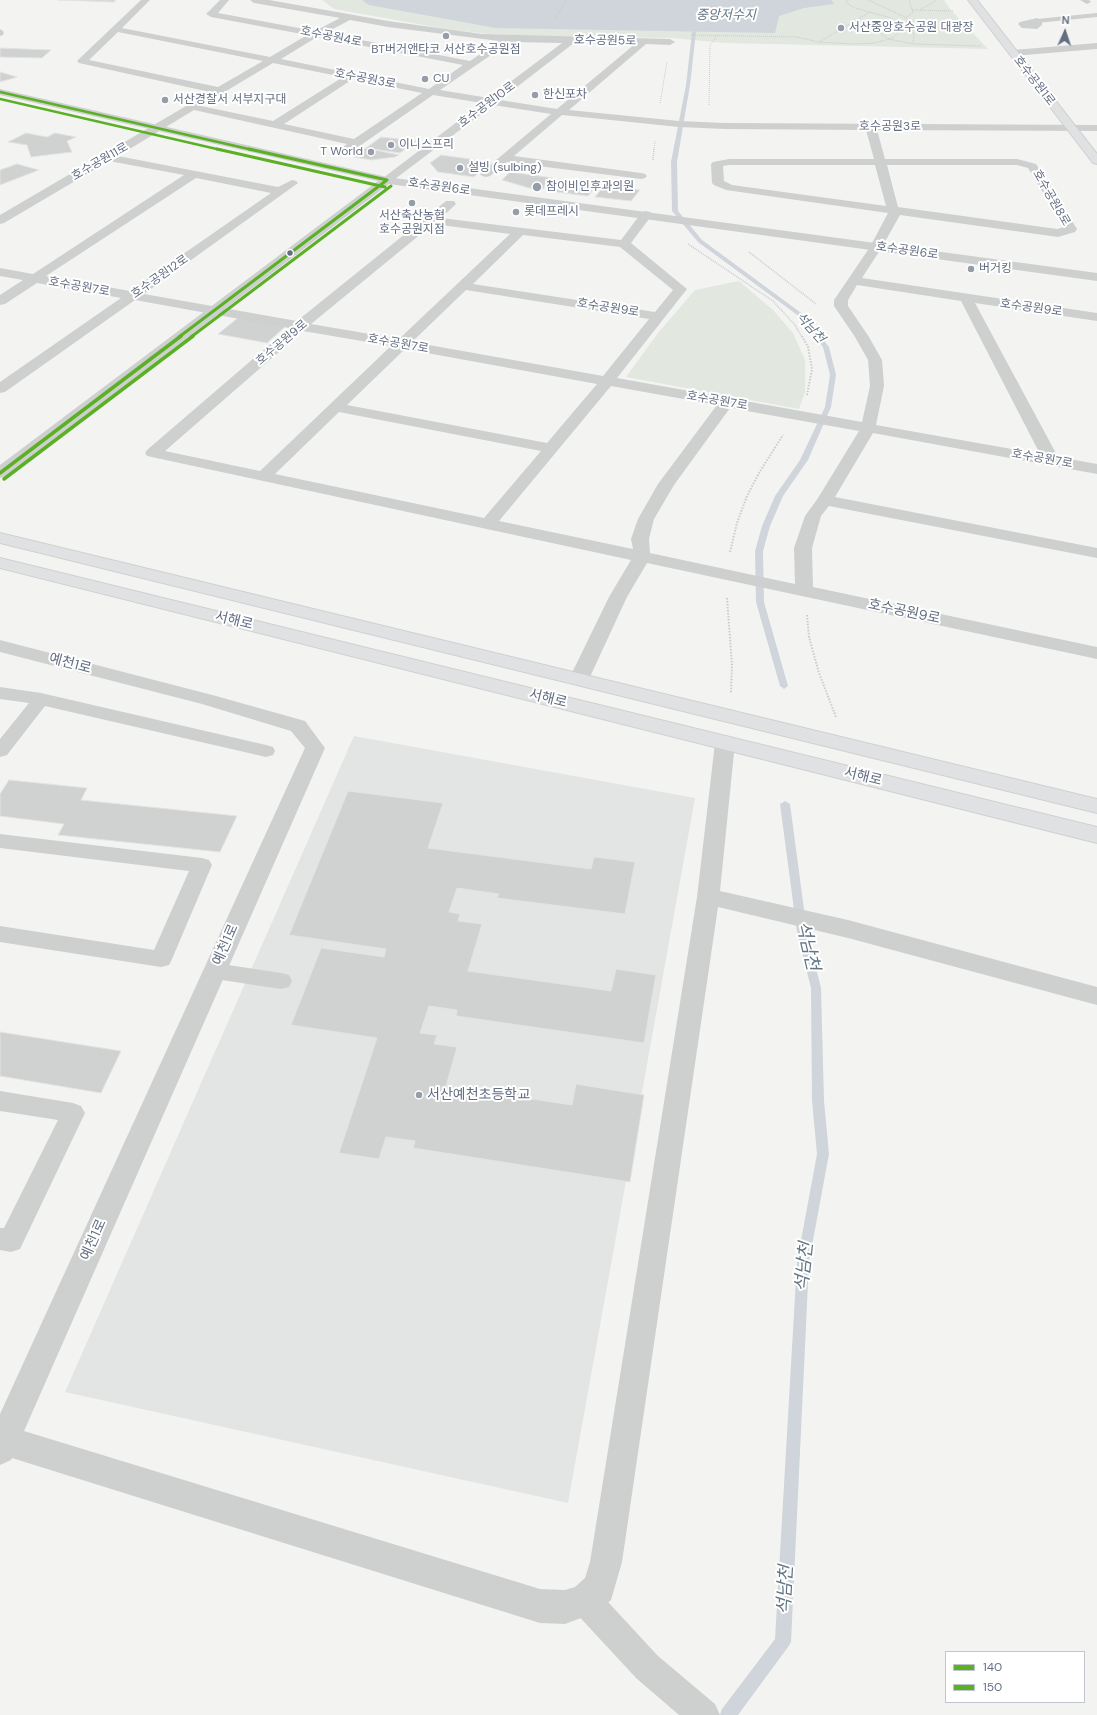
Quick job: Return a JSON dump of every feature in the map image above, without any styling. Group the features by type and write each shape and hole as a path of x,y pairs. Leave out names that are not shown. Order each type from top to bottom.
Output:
{"main road":[{"name":"호수공원1로","path":"972,0 1097,161"},
{"name":"서해로","path":"0,538 1097,806"},
{"name":"서해로","path":"0,563 1097,836"}],"street":[{"path":"146,0 82,61 220,91"},
{"name":"호수공원4로","path":"225,0 211,14 472,64"},
{"name":"호수공원5로","path":"254,0 443,32 508,39 643,42"},
{"name":"호수공원11로","path":"0,220 316,34 349,17"},
{"name":"호수공원3로","path":"116,29 431,92 559,112 657,122 709,125 1097,128"},
{"path":"340,154 508,39"},
{"name":"호수공원10로","path":"0,473 572,40"},
{"path":"643,42 670,42"},
{"name":"호수공원5로","path":"486,174 643,42"},
{"path":"1010,50 1097,46"},
{"path":"275,125 352,76"},
{"name":"호수공원6로","path":"0,92 387,180 1097,277"},
{"path":"192,107 357,143"},
{"path":"804,591 803,548 813,516 825,500 868,428 877,386 875,360 862,337 841,306 841,300 876,247 894,214 871,127"},
{"path":"108,157 280,191"},
{"path":"505,158 641,176"},
{"name":"호수공원8로","path":"729,162 880,162 1017,162 1032,166 1071,229 1058,233 730,188 718,183 718,164 729,162"},
{"path":"0,301 194,174"},
{"name":"호수공원12로","path":"0,389 292,183"},
{"name":"호수공원9로","path":"450,204 300,326 153,453 1097,653"},
{"path":"430,220 624,244 646,215"},
{"path":"264,476 520,231"},
{"name":"호수공원9로","path":"488,524 608,381 680,288 624,244"},
{"name":"호수공원7로","path":"0,272 1097,469"},
{"name":"호수공원9로","path":"854,281 1097,317"},
{"name":"호수공원9로","path":"463,286 657,316"},
{"path":"966,298 1052,461"},
{"path":"579,679 618,597 642,556 640,539 646,520 666,484 726,403"},
{"path":"336,407 551,448"},
{"path":"825,500 1097,553"},
{"name":"예천1로","path":"0,646 209,700 298,726 315,748 1,1443"},
{"path":"1,1443 540,1606 565,1607 585,1600 598,1588 606,1562 708,897 725,743"},
{"path":"708,897 848,929 1097,996"}],"lane":[{"path":"1037,21 1097,15"},
{"path":"0,693 41,699 266,751"},
{"path":"0,751 41,699"},
{"path":"0,841 202,865 161,959 0,934"},
{"path":"215,971 281,981"},
{"path":"0,1101 73,1113 11,1241 0,1239"},
{"path":"585,1600 647,1667 704,1715"}],"path":[{"path":"552,24 566,0"},
{"path":"687,35 797,37 818,42 863,44 889,39 898,34 901,30 898,23 885,16 855,8 848,4 846,0"},
{"path":"868,0 906,18 914,35 913,44"},
{"path":"906,18 913,12 909,0"},
{"path":"920,10 937,0"},
{"path":"912,10 981,12"},
{"path":"818,42 870,12"},
{"path":"844,28 880,33 889,39 913,44 1010,50"},
{"path":"709,125 710,45 718,36"},
{"path":"657,122 670,42"},
{"path":"718,225 740,246 783,277 817,305"},
{"path":"687,243 773,301 795,325 803,337 808,347 812,369 806,398 796,415"}],"shaded area":[{"path":"322,0 944,0 950,9 988,49 725,43 672,38 488,34 446,29 334,9"},
{"path":"739,281 773,310 793,333 805,360 805,392 799,409 626,377 658,333 695,290"},
{"name":"서산예천초등학교","path":"354,736 695,798 568,1503 65,1392"}],"water":[{"name":"중앙저수지","path":"362,0 831,0 834,4 804,8 779,16 775,33 496,28 369,5"}],"building":[{"path":"58,0 116,0 114,2"},
{"path":"0,48 51,50 42,58 0,57"},
{"path":"0,72 17,77 0,82"},
{"path":"26,133 47,137 55,133 76,137 67,141 72,152 31,157 27,145 8,142"},
{"name":"이니스프리","path":"381,137 416,141 400,153 366,148"},
{"name":"T World","path":"365,148 399,155 395,157 371,160 354,157"},
{"name":"설빙 (sulbing)","path":"441,155 491,162 474,177 438,172 430,163"},
{"path":"17,164 39,170 0,185 0,170"},
{"path":"510,172 553,178 542,190 529,188 502,180"},
{"path":"559,179 598,184 588,196 548,191"},
{"path":"604,186 640,190 631,201 595,197"},
{"path":"239,317 287,325 267,343 218,334"},
{"path":"9,780 87,788 81,800 237,816 220,852 58,835 64,824 0,816 0,794"},
{"name":"서산예천초등학교","path":"348,791 443,803 428,848 591,869 594,857 635,862 625,914 497,898 499,894 457,888 449,912 460,914 458,921 482,924 468,971 611,991 616,969 656,975 644,1043 456,1016 457,1010 429,1006 420,1033 437,1035 434,1044 457,1047 446,1086 572,1105 576,1084 644,1095 630,1182 413,1148 415,1141 386,1137 379,1159 339,1153 377,1038 291,1025 321,948 384,957 386,949 289,935"},
{"path":"0,1032 121,1051 101,1093 0,1076"}],"waterway":[{"name":"석남천","path":"694,32 688,85 674,162 675,211 700,241 802,316 826,347 833,375 828,407 804,460 779,496 766,526 759,551 760,602 784,686"},
{"name":"석남천","path":"728,1715 783,1642 803,1262 823,1154 818,1101 816,988 802,932 785,804"}],"transit line":[{"name":"140","path":"0,92 387,180"},
{"name":"150","path":"0,99 385,187"},
{"name":"140","path":"0,473 387,180"},
{"name":"150","path":"4,479 391,186"}],"place":[{"name":"서산중앙호수공원 대광장","path":"841,28"},
{"name":"BT버거앤타코 서산호수공원점","path":"446,36"},
{"name":"CU","path":"425,79"},
{"name":"한신포차","path":"535,95"},
{"name":"서산경찰서 서부지구대","path":"165,100"},
{"name":"이니스프리","path":"391,145"},
{"name":"T World","path":"371,152"},
{"name":"설빙 (sulbing)","path":"460,168"},
{"name":"참이비인후과의원","path":"537,187"},
{"name":"서산축산농협 호수공원지점","path":"412,203"},
{"name":"롯데프레시","path":"516,212"},
{"name":"버거킹","path":"971,269"},
{"name":"서산예천초등학교","path":"419,1095"}]}
